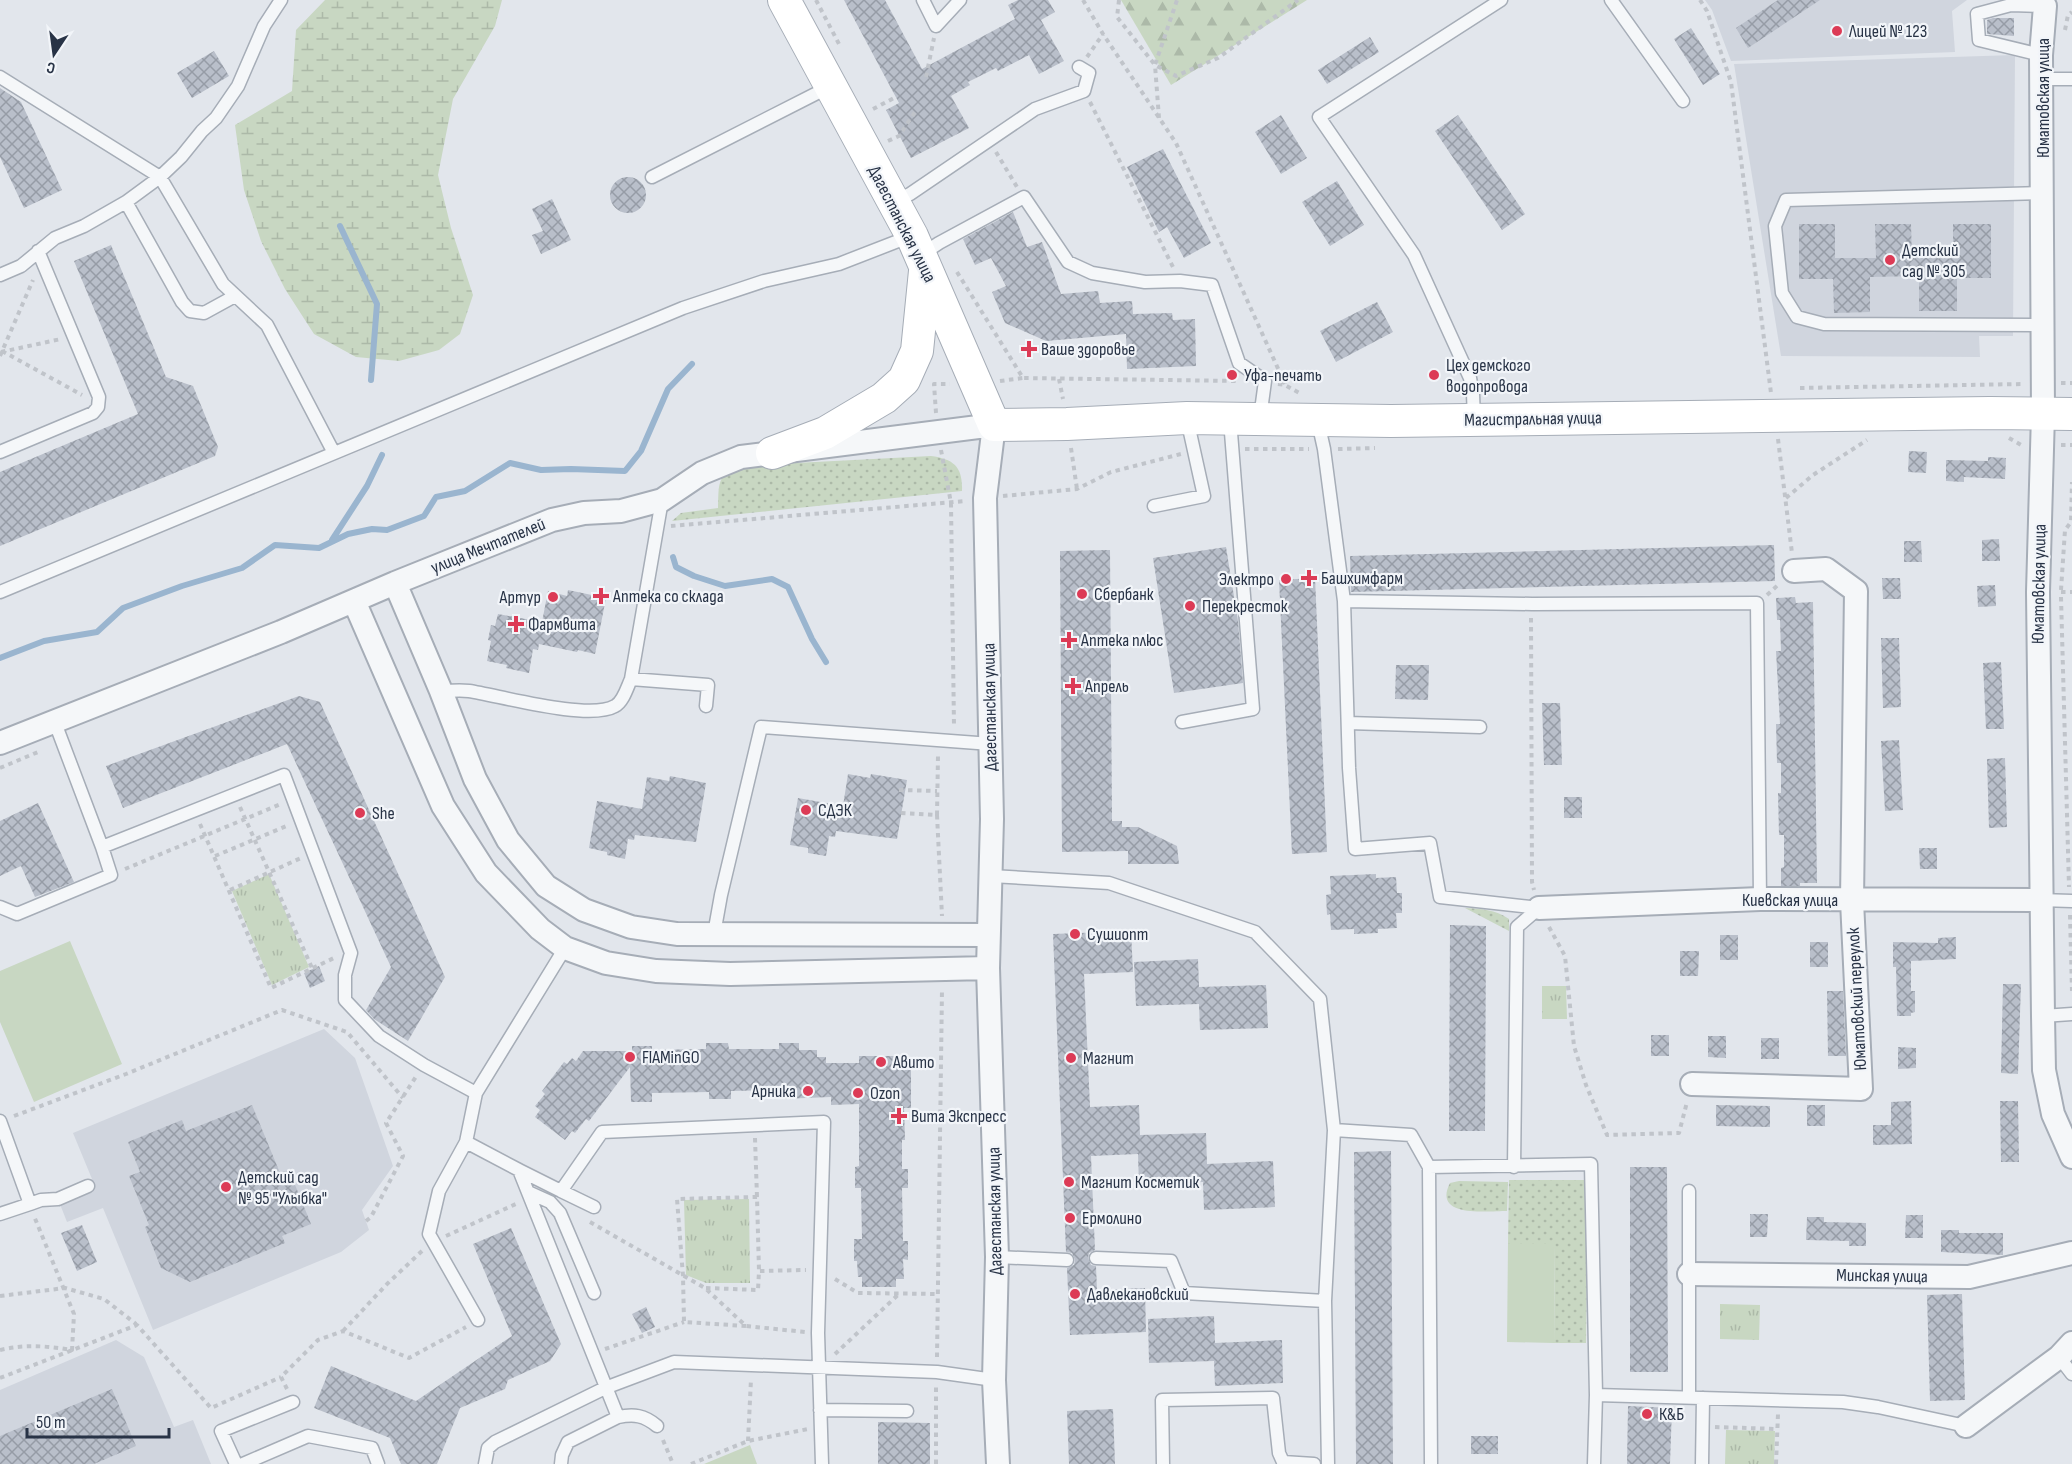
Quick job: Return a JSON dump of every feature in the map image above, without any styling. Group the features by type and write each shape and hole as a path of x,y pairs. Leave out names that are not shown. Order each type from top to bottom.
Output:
{"street":[{"name":"Дагестанская улица","path":"784,0 892,203 924,250 994,425 985,498 991,744 991,876 987,935 997,1257 994,1380 998,1464"},
{"name":"Юматовская улица","path":"2047,3 2041,55 2042,325 2052,404 2038,592 2040,900 2044,1070 2053,1114 2072,1156"},
{"path":"772,453 825,433 884,398 904,380 917,351 924,250"},
{"name":"Магистральная улица","path":"994,425 1186,418 1245,419 1312,408 1474,420 1776,398 1990,413 2052,404"},
{"name":"улица Мечтателей","path":"0,743 281,632 552,520 584,513 621,511 662,500 702,473 741,457 994,425"},
{"name":"Юматовский переулок","path":"1692,1084 1861,1089 1852,901 1856,591 1826,569 1794,572"},
{"path":"395,583 441,691 475,780 508,840 546,886 584,910 630,927 677,934 987,935"},
{"path":"354,601 442,806 486,873 540,930 565,948 606,963 656,971 730,974 988,968"},
{"name":"Киевская улица","path":"1539,908 1760,899 2040,900"},
{"name":"Минская улица","path":"1689,1274 1969,1277 2072,1253"},
{"path":"1966,1426 2068,1358"}],"lane":[{"path":"0,275 40,255 55,238 84,226 126,202 160,177 181,157 226,105 238,86 264,26 281,0"},
{"path":"922,0 936,26 960,0"},
{"path":"1474,420 1470,378 1414,255 1319,117 1501,0"},
{"path":"1611,0 1683,101"},
{"path":"2041,55 1978,40 1977,14 2011,5 2047,3"},
{"path":"892,203 910,194 1035,109 1084,91 1089,73 1079,67"},
{"path":"0,77 160,177 218,275 235,296 267,325 334,453"},
{"path":"2042,79 2072,79"},
{"path":"652,177 830,86"},
{"path":"2042,193 1786,200 1775,225 1782,293 1797,317 1824,324 2042,325"},
{"path":"0,592 693,304 764,281 839,264 924,250 1024,197 1068,262 1092,273 1145,282 1180,281 1212,285 1239,363 1265,381 1245,419 1253,709 1182,722"},
{"path":"126,202 182,302 190,311 204,314 235,296"},
{"path":"0,452 93,413 99,404 99,397 40,255"},
{"path":"1312,408 1324,449 1344,601 1355,849 1430,843 1440,897 1539,908"},
{"path":"1154,506 1204,496 1186,418"},
{"path":"441,691 467,691 560,709 601,710 616,706 631,679 662,500"},
{"path":"1344,601 1532,604 1757,603 1760,899"},
{"path":"631,679 708,685 706,706"},
{"path":"0,907 17,914 111,875 54,720"},
{"path":"1348,723 1480,727"},
{"path":"714,934 721,895 761,727 991,744"},
{"path":"102,847 284,775 351,953 345,975 345,1000 378,1036 424,1065 476,1093"},
{"path":"991,876 1109,883 1255,932 1320,999 1334,1130 1325,1301 1328,1464"},
{"path":"2040,900 2071,901"},
{"path":"1514,1167 1517,927 1539,908"},
{"path":"478,1320 429,1234 439,1191 466,1142 476,1093 565,948"},
{"path":"2043,1016 2072,1014"},
{"path":"0,1121 30,1204"},
{"path":"561,1191 602,1132 824,1122 818,1333 822,1464"},
{"path":"1334,1130 1411,1135 1429,1167 1431,1464"},
{"path":"466,1142 588,1204"},
{"path":"1429,1167 1591,1164 1596,1395 1594,1464"},
{"path":"519,1170 618,1417"},
{"path":"0,1214 41,1200 58,1199 88,1186"},
{"path":"1689,1191 1689,1398"},
{"path":"528,1192 550,1202 560,1214 594,1293"},
{"path":"997,1257 1067,1260"},
{"path":"1096,1258 1171,1261 1184,1293 1325,1301"},
{"path":"485,1464 488,1448 495,1442 605,1388 674,1362 937,1372 994,1380"},
{"path":"1596,1395 1853,1403 1966,1426"},
{"path":"1163,1464 1162,1400 1273,1398 1279,1453 1283,1462 1314,1464"},
{"path":"1702,1464 1703,1398"},
{"path":"236,1464 221,1431 293,1402"},
{"path":"820,1410 907,1411"},
{"path":"561,1464 568,1442 618,1417 631,1414 646,1417 657,1426"},
{"path":"243,1464 308,1437 372,1448 378,1464"}],"path":[{"path":"816,0 842,50"},
{"path":"1083,0 1176,143 1285,385 1312,408"},
{"path":"1119,0 1117,17 1155,65 1176,76 1218,58 1298,0"},
{"path":"1159,118 1155,65 1177,0"},
{"path":"1700,0 1707,11 1731,82 1776,398 1794,572 1757,603"},
{"path":"926,77 936,26"},
{"path":"1079,67 1103,34"},
{"path":"1084,91 1180,281"},
{"path":"868,99 873,109 896,97"},
{"path":"882,131 887,142 899,136 915,112"},
{"path":"989,141 1024,197"},
{"path":"924,250 1023,378 1265,381 1285,385"},
{"path":"1,353 40,255"},
{"path":"1,353 74,336"},
{"path":"1,353 99,404"},
{"path":"1793,388 2052,404 2072,383"},
{"path":"1785,498 1813,475 1870,438"},
{"path":"2008,438 2023,446"},
{"path":"2072,482 2072,522 2065,530 2061,592 2072,991"},
{"path":"951,502 954,741"},
{"path":"2064,539 2072,539"},
{"path":"2061,592 2072,592"},
{"path":"1532,604 1532,882 1539,908 1564,956 1574,1046 1586,1085 1607,1136 1679,1133 1692,1084"},
{"path":"938,740 937,815 942,935"},
{"path":"899,790 937,791"},
{"path":"234,794 312,968"},
{"path":"111,875 293,799"},
{"path":"194,811 271,988 331,959 351,953"},
{"path":"902,813 937,815"},
{"path":"215,856 301,820"},
{"path":"230,890 313,852"},
{"path":"936,1464 943,968"},
{"path":"0,1121 126,1074 282,1010 347,1032 402,1098"},
{"path":"366,1221 371,1217 403,1156 386,1123 424,1065"},
{"path":"754,1126 759,1271"},
{"path":"684,1322 677,1199 757,1197"},
{"path":"30,1204 74,1314 72,1350"},
{"path":"588,1204 581,1211 584,1218 705,1288 746,1326"},
{"path":"0,1296 64,1288 104,1299 137,1325 211,1408 281,1377 318,1340 343,1331 409,1358 478,1320"},
{"path":"819,1369 900,1293"},
{"path":"592,1353 684,1322 818,1333"},
{"path":"0,1378 137,1325"},
{"path":"0,1350 18,1346 51,1346 72,1350"},
{"path":"748,1442 752,1365"},
{"path":"281,1377 293,1402"},
{"path":"1776,1464 1778,1400"},
{"path":"657,1426 673,1464"},
{"path":"692,1464 748,1442 820,1427"},
{"path":"1703,1427 1777,1429"}],"shaded area":[{"name":"Лицей № 123","path":"1705,0 1967,0 1952,11 1955,52 1731,61 1712,10"},
{"name":"Детский сад № 305","path":"2015,55 2013,336 1979,336 1980,357 1781,356 1734,64"},
{"name":"Детский сад № 95 \"Улыбка\"","path":"324,1029 355,1058 393,1166 362,1210 369,1230 341,1252 153,1330 103,1208 67,1222 56,1194 92,1179 73,1133"},
{"path":"116,1340 144,1357 174,1427 193,1420 211,1464 0,1464 0,1390"}],"green space":[{"path":"325,0 502,0 495,26 453,99 438,175 451,228 473,295 460,334 439,350 399,361 356,357 314,334 285,289 261,241 244,190 235,125 292,91 296,30"},
{"path":"1121,0 1307,0 1171,85"},
{"path":"931,456 946,459 959,470 962,491 672,521 681,513 718,508 720,482 726,473 739,466"},
{"path":"269,874 309,967 272,985 232,891"},
{"path":"1465,908 1488,910 1504,916 1509,919 1509,931"},
{"path":"70,941 122,1064 34,1102 0,1022 0,971"},
{"path":"1542,986 1566,986 1567,1019 1542,1019"},
{"path":"1509,1180 1588,1180 1586,1343 1554,1343 1555,1244 1508,1244"},
{"path":"1459,1181 1508,1182 1507,1211 1475,1211 1455,1207 1448,1202 1446,1194 1450,1183"},
{"path":"749,1199 750,1283 706,1283 686,1275 684,1200"},
{"path":"1508,1244 1555,1244 1554,1343 1507,1342"},
{"path":"1720,1304 1760,1305 1759,1340 1720,1339"},
{"path":"1726,1430 1775,1431 1774,1464 1725,1464"},
{"path":"750,1445 757,1464 704,1464"}],"building":[{"path":"844,0 885,0 922,69 1015,19 1008,5 1018,0 1048,0 1055,12 1041,20 1064,61 1039,74 1029,55 998,71 996,68 968,82 970,85 951,96 969,128 911,158 886,110 899,103"},
{"path":"1778,0 1820,0 1748,48 1736,28"},
{"path":"2014,18 2014,36 1987,34 1987,20"},
{"path":"1691,28 1720,74 1703,85 1674,39"},
{"path":"1370,37 1379,52 1327,84 1318,70"},
{"path":"214,51 229,76 192,98 177,73"},
{"path":"0,88 21,102 62,190 24,208 0,157"},
{"path":"1281,115 1307,158 1281,174 1255,132"},
{"path":"1458,115 1525,214 1502,230 1435,131"},
{"path":"1163,149 1211,243 1184,258 1167,227 1159,232 1127,167"},
{"path":"628,177 641,182 646,195 641,208 628,213 615,208 610,195 615,182"},
{"path":"1337,181 1364,225 1330,246 1302,202"},
{"path":"552,199 571,240 541,254 532,235 543,231 532,209"},
{"path":"1013,212 1027,247 1042,242 1061,294 1098,291 1100,303 1132,301 1133,314 1172,313 1173,320 1195,319 1196,366 1127,369 1126,334 1046,341 1005,323 992,292 1006,286 991,258 975,265 963,239"},
{"path":"1799,224 1835,224 1835,258 1876,258 1875,224 1911,224 1912,257 1953,257 1953,224 1991,224 1991,278 1957,278 1957,311 1919,311 1919,276 1870,277 1870,312 1834,313 1833,279 1799,279"},
{"path":"111,245 166,377 193,386 218,447 215,456 0,546 0,472 138,414 74,261"},
{"path":"1377,302 1393,332 1336,362 1320,331"},
{"path":"1909,451 1927,452 1926,473 1908,472"},
{"path":"1988,457 2006,458 2005,479 1964,477 1964,482 1946,481 1946,460 1988,461"},
{"path":"1999,539 2000,561 1982,561 1982,540"},
{"path":"1904,541 1921,541 1922,562 1904,562"},
{"path":"1774,545 1775,581 1351,592 1350,556"},
{"path":"1226,547 1238,621 1243,683 1174,693 1153,558"},
{"path":"1110,550 1112,821 1122,821 1122,827 1138,827 1177,846 1179,864 1128,864 1128,851 1062,852 1060,551"},
{"path":"1315,578 1327,852 1292,854 1279,580"},
{"path":"1882,578 1900,578 1901,599 1883,599"},
{"path":"1995,585 1996,606 1978,607 1977,586"},
{"path":"568,590 606,598 595,654 539,644 538,650 533,649 529,673 487,661 491,625 495,626 498,614 542,622 548,591 567,596"},
{"path":"1795,597 1796,603 1813,602 1817,883 1781,886 1781,868 1784,867 1784,835 1779,835 1778,793 1781,793 1781,763 1777,763 1776,724 1780,724 1776,651 1781,651 1780,620 1777,620 1776,598"},
{"path":"1881,638 1899,638 1901,707 1883,708"},
{"path":"2001,662 2004,729 1986,729 1983,663"},
{"path":"1396,665 1429,665 1428,700 1395,699"},
{"path":"299,696 320,702 445,977 408,1041 374,1019 366,1010 391,967 287,744 123,808 106,766"},
{"path":"1542,703 1560,703 1562,765 1544,765"},
{"path":"1899,740 1903,810 1885,811 1881,741"},
{"path":"2005,758 2007,827 1989,828 1987,759"},
{"path":"848,774 870,778 871,774 907,780 897,839 836,831 835,837 829,836 826,856 808,853 808,848 790,845 798,798 843,806"},
{"path":"670,776 706,783 696,842 635,835 634,840 628,839 625,859 589,848 597,801 642,809 647,777 669,781"},
{"path":"1564,797 1582,797 1582,818 1564,818"},
{"path":"38,803 74,882 35,897 21,866 0,876 0,821"},
{"path":"1919,848 1937,848 1937,869 1920,869"},
{"path":"1376,874 1376,878 1396,877 1397,893 1402,893 1402,913 1396,913 1397,928 1378,929 1378,933 1354,934 1354,929 1331,930 1330,914 1327,915 1326,895 1331,894 1330,876"},
{"path":"1450,925 1486,926 1485,1131 1449,1131"},
{"path":"1131,931 1133,972 1084,974 1090,1107 1139,1105 1140,1135 1206,1133 1207,1164 1273,1161 1275,1207 1204,1210 1203,1182 1139,1185 1138,1154 1091,1156 1095,1250 1089,1253 1088,1258 1091,1265 1096,1266 1097,1290 1145,1288 1146,1332 1070,1335 1067,1268 1074,1265 1075,1260 1072,1253 1066,1252 1053,934"},
{"path":"1720,935 1738,935 1738,960 1720,960"},
{"path":"1956,937 1956,959 1911,961 1911,991 1915,991 1915,1012 1911,1013 1911,1016 1897,1016 1893,942 1938,943 1938,938"},
{"path":"1810,942 1828,942 1828,967 1810,967"},
{"path":"1680,951 1699,951 1698,976 1680,976"},
{"path":"1198,959 1199,987 1266,985 1268,1028 1200,1030 1199,1004 1136,1006 1134,962"},
{"path":"319,966 325,981 310,988 304,973"},
{"path":"2003,984 2021,984 2018,1074 2001,1073"},
{"path":"1827,991 1843,991 1846,1056 1828,1056"},
{"path":"1651,1035 1669,1035 1669,1056 1651,1056"},
{"path":"1708,1036 1726,1036 1726,1058 1708,1057"},
{"path":"1761,1038 1779,1038 1779,1059 1761,1059"},
{"path":"706,1043 728,1043 729,1049 779,1049 779,1043 799,1043 799,1050 817,1050 817,1057 826,1057 826,1063 859,1063 859,1056 896,1056 896,1064 904,1064 904,1070 911,1070 911,1108 904,1108 905,1140 902,1140 902,1169 908,1169 908,1188 902,1188 903,1241 908,1241 908,1260 903,1259 904,1279 896,1279 896,1287 862,1287 862,1277 858,1277 857,1261 854,1261 854,1239 862,1239 861,1188 855,1188 855,1167 859,1166 859,1104 831,1105 831,1097 780,1099 780,1090 731,1091 731,1099 709,1099 709,1092 652,1093 652,1102 631,1102 630,1067 589,1121 586,1119 575,1133 572,1131 565,1140 535,1117 540,1110 535,1106 545,1094 542,1091 564,1062 567,1064 572,1058 576,1061 583,1051 632,1051 632,1046 652,1046 652,1050 706,1049"},
{"path":"1898,1047 1916,1048 1916,1068 1898,1069"},
{"path":"1911,1101 1912,1144 1873,1145 1873,1125 1891,1125 1891,1102"},
{"path":"2000,1101 2018,1101 2019,1162 2001,1162"},
{"path":"252,1105 280,1173 289,1170 311,1224 282,1236 285,1243 190,1282 161,1268 145,1227 149,1225 129,1176 140,1172 128,1142 182,1120 186,1131"},
{"path":"1716,1105 1770,1106 1770,1127 1716,1126"},
{"path":"1807,1105 1825,1105 1825,1126 1807,1126"},
{"path":"1391,1151 1393,1464 1356,1464 1354,1152"},
{"path":"1630,1167 1667,1167 1668,1372 1630,1372"},
{"path":"1750,1214 1768,1214 1767,1237 1750,1237"},
{"path":"1906,1215 1923,1215 1923,1238 1905,1238"},
{"path":"1807,1217 1824,1217 1824,1222 1866,1223 1866,1246 1849,1246 1849,1241 1806,1240"},
{"path":"82,1225 97,1262 77,1271 61,1233"},
{"path":"511,1228 561,1344 550,1361 508,1380 505,1389 460,1408 437,1464 401,1464 390,1438 314,1408 331,1366 416,1401 512,1336 473,1244"},
{"path":"1941,1230 1959,1230 1959,1233 2003,1233 2003,1255 1941,1252"},
{"path":"1962,1294 1965,1400 1930,1401 1927,1295"},
{"path":"646,1307 655,1327 642,1333 632,1314"},
{"path":"1214,1316 1215,1343 1282,1340 1283,1383 1215,1386 1214,1361 1149,1363 1148,1319"},
{"path":"112,1389 136,1446 94,1464 0,1464 0,1436"},
{"path":"1628,1406 1672,1408 1670,1464 1627,1464"},
{"path":"1113,1409 1115,1464 1069,1464 1067,1411"},
{"path":"878,1422 930,1423 930,1464 878,1464"},
{"path":"1471,1436 1498,1436 1498,1454 1471,1454"}],"waterway":[{"path":"340,226 377,304 371,380"},
{"path":"0,658 44,641 97,632 123,608 182,586 242,568 275,545 319,548 348,534 372,529 387,530 424,516 436,497 465,491 510,463 541,470 625,471 641,451 668,389 692,364"},
{"path":"332,540 367,486 382,455"},
{"path":"673,557 676,567 694,576 725,586 772,579 788,587 812,639 826,662"}],"place":[{"name":"Лицей № 123","path":"1837,31"},
{"name":"Детский сад № 305","path":"1890,260"},
{"name":"Ваше здоровье","path":"1029,349"},
{"name":"Уфа-печать","path":"1232,375"},
{"name":"Цех демского водопровода","path":"1434,375"},
{"name":"Башхимфарм","path":"1309,578"},
{"name":"Электро","path":"1286,579"},
{"name":"Сбербанк","path":"1082,594"},
{"name":"Аптека со склада","path":"601,596"},
{"name":"Артур","path":"553,597"},
{"name":"Перекресток","path":"1190,606"},
{"name":"Фармвита","path":"516,624"},
{"name":"Аптека плюс","path":"1069,640"},
{"name":"Апрель","path":"1073,686"},
{"name":"СДЭК","path":"806,810"},
{"name":"She","path":"360,813"},
{"name":"Сушиопт","path":"1075,934"},
{"name":"FlAMinGO","path":"630,1057"},
{"name":"Магнит","path":"1071,1058"},
{"name":"Авито","path":"881,1062"},
{"name":"Арника","path":"808,1091"},
{"name":"Ozon","path":"858,1093"},
{"name":"Вита Экспресс","path":"899,1116"},
{"name":"Магнит Косметик","path":"1069,1182"},
{"name":"Детский сад № 95 \"Улыбка\"","path":"226,1187"},
{"name":"Ермолино","path":"1070,1218"},
{"name":"Давлекановский","path":"1075,1294"},
{"name":"К&Б","path":"1647,1414"}]}
